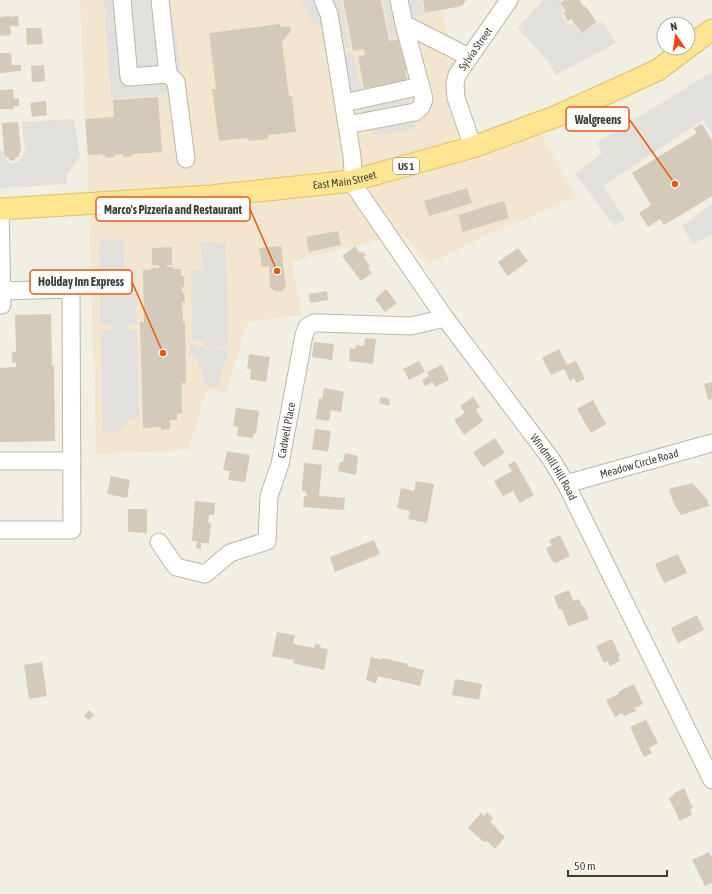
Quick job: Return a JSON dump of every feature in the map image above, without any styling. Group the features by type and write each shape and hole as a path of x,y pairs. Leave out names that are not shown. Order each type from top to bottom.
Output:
{"main road":[{"name":"East Main Street","path":"696,42 712,30"},
{"name":"East Main Street","path":"0,209 211,196 351,181 473,147 557,116 658,70 677,56"}],"street":[{"path":"122,0 129,77 168,74"},
{"path":"160,0 168,74 176,82 186,159"},
{"path":"323,0 329,14 344,103 352,156 353,170 351,181"},
{"path":"347,125 414,112 421,107 424,99 399,0"},
{"name":"Sylvia Street","path":"473,147 456,98 455,91 457,75 509,0"},
{"path":"404,24 469,57"},
{"path":"344,103 421,86"},
{"name":"Windmill Hill Road","path":"351,181 445,318 552,459 566,484 712,780"},
{"path":"0,209 1,298 71,289 72,461 72,530 0,530"},
{"name":"Cadwell Place","path":"159,542 176,567 205,574 230,554 267,541 269,496 280,464 304,335 307,327 314,323 411,326 445,318"},
{"name":"Meadow Circle Road","path":"566,484 712,443"},
{"path":"0,461 72,461"}],"shaded area":[{"path":"80,0 440,0 473,146 535,124 577,197 487,235 429,264 403,234 292,261 302,315 248,322 226,392 207,390 188,450 96,454 89,204"},
{"path":"104,0 173,0 170,1 185,93 111,99"},
{"path":"301,0 341,0 350,48 340,50 341,54 353,53 363,92 335,98 321,28 318,23 313,24"},
{"path":"383,0 421,0 424,15 413,16 414,22 404,36 390,38"},
{"path":"543,0 561,0 559,3 564,11 561,14 570,25 574,23 581,34 602,21 616,43 556,75 547,60 518,28"},
{"path":"712,72 712,134 703,120 603,186 625,219 615,226 575,174 602,153 596,143"},
{"path":"409,99 415,127 414,129 377,136 365,128 361,108"},
{"path":"74,119 80,156 67,175 67,184 0,188 0,150 3,150 3,156 10,163 18,162 25,152 22,122"},
{"path":"712,204 712,234 693,244 682,226"},
{"path":"101,240 125,241 124,268 126,270 136,270 137,324 128,325 126,327 128,330 137,330 139,418 129,419 127,424 114,433 102,431 101,330 110,330 112,327 111,325 100,325 99,242"},
{"path":"201,242 226,243 228,346 218,348 228,352 218,388 206,385 198,359 188,355 191,344 202,347 205,345 202,341 192,341 191,270 199,270 202,267"}],"building":[{"path":"343,0 381,0 389,41 399,39 400,48 404,47 408,71 405,71 407,80 398,81 399,83 377,88 377,86 364,88 358,57 365,55 364,49 353,51"},
{"path":"423,0 466,0 462,6 425,13"},
{"path":"564,0 579,0 597,22 582,33 571,19 568,21 563,13 566,11 560,3"},
{"path":"18,16 19,26 10,26 11,35 0,36 0,17"},
{"path":"280,24 280,27 290,26 291,31 282,42 289,96 292,96 296,132 268,135 268,139 249,141 248,138 219,141 212,89 216,89 209,33"},
{"path":"26,28 41,28 43,44 27,45"},
{"path":"0,53 11,53 12,65 21,65 21,71 0,73"},
{"path":"44,65 45,81 32,82 31,66"},
{"path":"13,89 14,99 19,98 19,106 14,106 14,109 0,109 0,90"},
{"path":"158,97 162,152 131,154 132,156 123,157 122,154 106,158 103,154 88,155 85,119 114,117 113,100"},
{"path":"46,101 47,115 32,117 30,103"},
{"path":"18,122 21,152 19,153 19,157 16,157 15,160 10,161 8,157 5,157 4,153 2,123"},
{"path":"702,124 712,140 712,196 664,225 660,219 648,227 639,213 651,205 632,173 697,133 694,128"},
{"path":"467,188 472,203 429,216 424,201"},
{"path":"504,201 509,218 463,232 458,215"},
{"path":"338,231 341,245 309,252 306,237"},
{"path":"281,246 286,288 283,289 283,291 275,292 275,290 270,288 269,266 262,267 259,248"},
{"path":"355,246 360,253 363,252 366,256 363,257 370,266 368,268 372,273 361,281 342,256"},
{"path":"172,247 172,265 167,265 167,267 181,269 181,276 184,276 184,287 182,287 182,293 184,293 185,302 182,302 183,322 185,322 186,383 182,383 182,413 177,414 177,420 170,420 170,429 161,430 161,427 143,428 140,322 144,322 143,270 159,268 159,265 152,265 152,248"},
{"path":"518,248 528,261 508,276 498,262"},
{"path":"386,289 397,303 385,312 375,299"},
{"path":"327,291 328,300 310,303 309,294"},
{"path":"51,314 52,366 54,366 55,441 0,442 0,368 16,367 16,362 12,363 12,352 16,352 15,315"},
{"path":"365,338 376,339 373,364 349,361 350,348 355,349 356,345 364,346"},
{"path":"314,342 334,344 332,360 312,357"},
{"path":"559,349 567,365 576,361 585,379 577,383 574,378 570,381 564,369 551,375 542,358"},
{"path":"249,354 270,357 266,382 250,379 251,369 247,369"},
{"path":"419,361 425,372 409,380 403,369"},
{"path":"442,365 449,380 435,387 433,382 425,386 422,380 429,376 427,372"},
{"path":"712,382 712,399 708,400 704,384"},
{"path":"324,388 344,392 341,412 331,410 329,421 316,419 319,398 322,399"},
{"path":"381,397 390,399 389,406 379,403"},
{"path":"473,397 480,407 476,410 483,421 464,435 454,420 465,413 460,406"},
{"path":"593,400 606,424 591,433 577,409"},
{"path":"236,408 259,411 256,433 254,433 253,438 237,436 238,427 233,426"},
{"path":"315,429 331,431 328,452 312,449"},
{"path":"495,438 505,453 483,467 473,452"},
{"path":"227,451 250,455 245,482 228,480 230,471 223,470"},
{"path":"345,453 358,456 356,475 338,471 340,462 343,462"},
{"path":"515,461 534,495 520,503 513,491 503,496 494,481 512,471 508,465"},
{"path":"304,463 322,465 319,496 345,498 344,510 303,507 304,496 308,497 305,491 302,491"},
{"path":"111,476 130,480 127,498 107,494"},
{"path":"416,481 434,484 427,523 408,519 410,511 397,508 401,488 414,491"},
{"path":"692,483 707,499 709,506 681,515 673,502 669,489"},
{"path":"195,501 215,503 214,515 209,515 208,523 211,523 209,543 201,543 201,549 196,548 197,541 192,541"},
{"path":"128,509 147,509 147,533 128,532"},
{"path":"560,535 570,556 556,563 552,561 546,548 552,545 549,540"},
{"path":"374,540 380,554 335,572 330,557"},
{"path":"678,554 687,573 664,583 655,564"},
{"path":"569,590 573,601 579,599 582,607 584,606 589,619 568,626 562,609 559,610 554,596"},
{"path":"697,615 704,630 678,643 671,628"},
{"path":"277,632 295,635 293,644 314,648 315,644 321,645 320,648 328,649 324,670 293,663 294,660 272,656"},
{"path":"612,639 620,656 618,657 620,661 610,666 607,661 604,663 596,646"},
{"path":"371,657 408,664 407,666 424,670 420,686 378,676 376,683 366,680"},
{"path":"42,662 47,696 29,699 24,665"},
{"path":"455,679 482,684 479,700 452,695"},
{"path":"634,684 643,704 634,708 636,711 624,716 622,713 615,717 606,700 619,694 618,692"},
{"path":"89,710 94,715 89,720 84,716"},
{"path":"646,720 658,743 649,748 652,753 644,757 630,727"},
{"path":"684,788 693,808 690,809 692,815 680,821 669,798"},
{"path":"487,812 493,818 490,822 505,837 495,849 487,841 484,842 468,828 481,813 484,816"},
{"path":"709,852 712,858 712,883 705,886 692,860"}],"place":[{"name":"Walgreens","path":"675,184"},
{"name":"Marco's Pizzeria and Restaurant","path":"277,271"},
{"name":"Holiday Inn Express","path":"163,353"}]}
